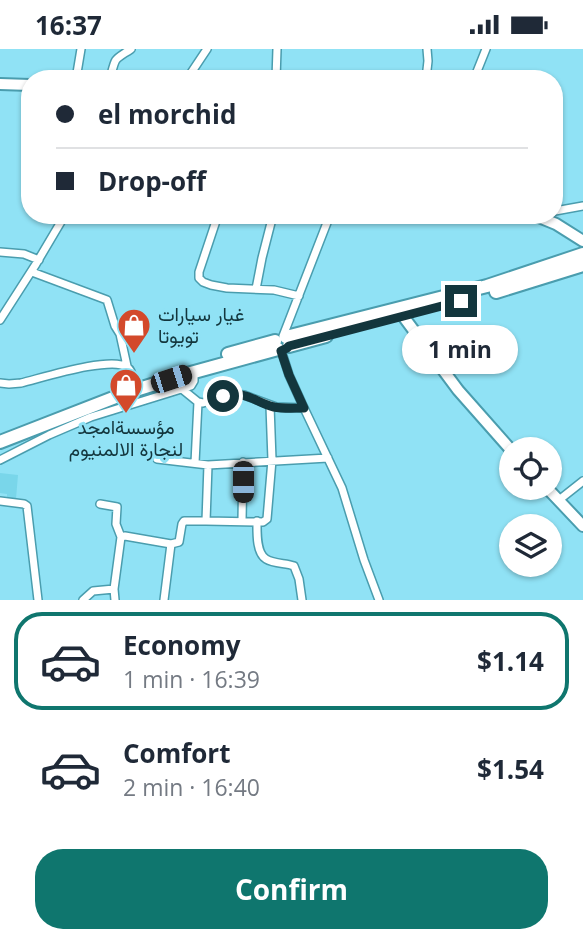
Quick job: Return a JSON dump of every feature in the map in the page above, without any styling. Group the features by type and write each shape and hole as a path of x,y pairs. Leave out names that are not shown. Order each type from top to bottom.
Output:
{"main road":[{"path":"0,442 126,393 282,343 496,292 582,259"},
{"path":"0,433 134,382 582,259"}],"street":[{"path":"78,70 81,49"},
{"path":"112,70 117,57 131,49"},
{"path":"193,70 207,49"},
{"path":"276,70 277,49"},
{"path":"427,49 427,70"},
{"path":"478,70 486,49"},
{"path":"0,84 21,85"},
{"path":"563,210 583,206"},
{"path":"0,320 60,224"},
{"path":"215,224 199,272 199,278 203,282 227,288 274,290 299,296"},
{"path":"256,289 270,224"},
{"path":"327,224 282,343 289,375 342,488 379,600"},
{"path":"556,224 583,239"},
{"path":"567,231 574,250 582,259"},
{"path":"0,252 24,254 39,260"},
{"path":"32,272 107,300 134,382"},
{"path":"403,316 458,390 500,437"},
{"path":"0,383 21,383 93,365 127,366"},
{"path":"0,460 91,417 194,384 194,372"},
{"path":"182,389 198,402 233,394 254,398 270,406 304,408"},
{"path":"195,463 198,402"},
{"path":"121,537 171,544 180,542 183,522 267,519 272,460 270,406"},
{"path":"157,459 208,465 328,458"},
{"path":"242,521 243,462"},
{"path":"206,521 208,465"},
{"path":"562,498 583,481"},
{"path":"559,500 583,526"},
{"path":"0,501 27,506 38,600"},
{"path":"100,504 117,507 116,524 121,537 115,600"},
{"path":"257,521 263,556 268,560 294,566 302,600"},
{"path":"163,600 171,544"},
{"path":"83,600 93,591 114,589"}],"shaded area":[{"path":"0,473 18,475 16,499 7,498 7,494 0,493"}],"place":[{"name":"غيار سيارات تويوتا","path":"134,355"},
{"name":"مؤسسةامجد لنجارة الالمنيوم","path":"126,415"}],"route":[{"path":"223,396 244,395 270,406 304,408 281,351 289,346 461,301"}]}
